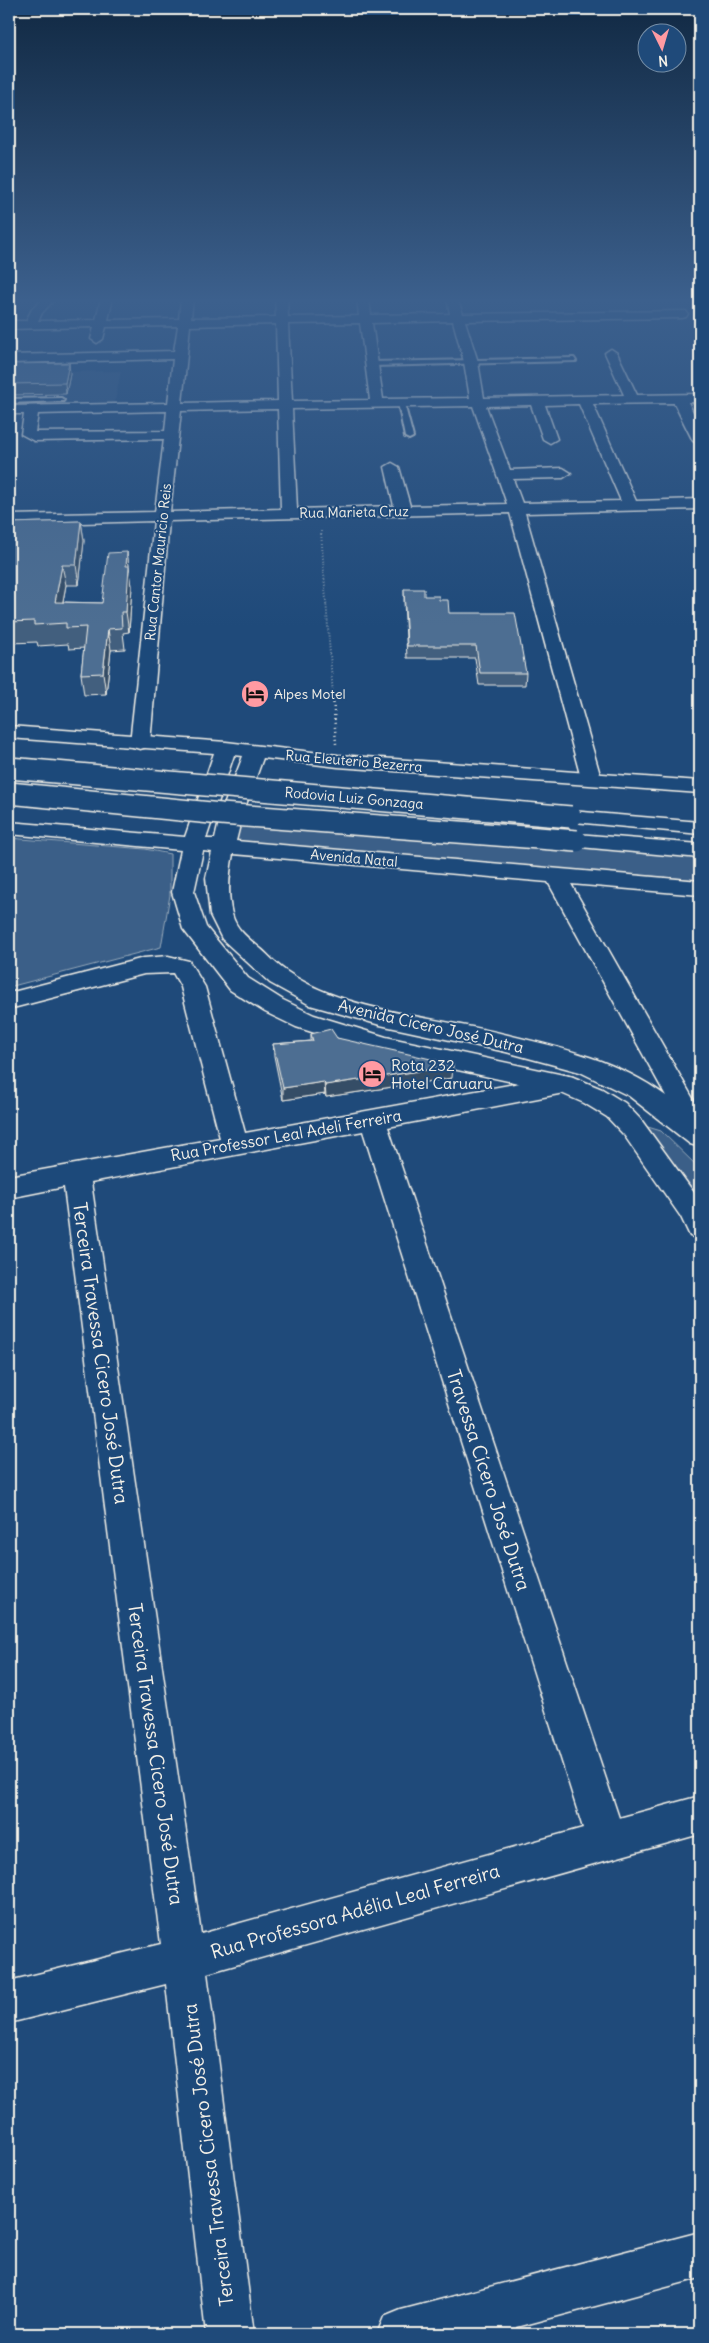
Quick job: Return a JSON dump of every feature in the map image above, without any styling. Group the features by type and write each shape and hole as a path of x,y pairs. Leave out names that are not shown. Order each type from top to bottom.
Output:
{"main road":[{"path":"9,410 158,407"},
{"name":"Rua Cantor Mauricio Reis","path":"140,743 174,407"},
{"path":"286,407 289,513"},
{"path":"480,407 516,508 591,778"},
{"path":"539,407 550,439"},
{"path":"587,407 630,505"},
{"path":"683,407 700,441"},
{"path":"31,410 28,434 34,437 171,435"},
{"path":"392,467 403,511"},
{"path":"505,475 563,472"},
{"name":"Rua Marieta Cruz","path":"9,520 700,504"},
{"name":"Rua Eleuterio Bezerra","path":"9,732 226,748 338,761 700,787"},
{"name":"Avenida Cícero José Dutra","path":"226,748 193,845 183,892 195,929 239,984 289,1014 305,1021 384,1046 564,1084 593,1096 616,1110 633,1128 692,1211 700,1228"},
{"name":"Avenida Cícero José Dutra","path":"255,752 232,813 217,878 221,915 230,934 278,977 320,999 389,1019 506,1043 588,1065 638,1090 700,1136"},
{"name":"Rodovia Luiz Gonzaga","path":"9,768 700,828"},
{"name":"Rodovia Luiz Gonzaga","path":"9,793 222,814 700,851"},
{"name":"Avenida Natal","path":"9,828 700,888"},
{"path":"555,875 700,1136"},
{"path":"9,1001 144,966 168,964 181,966 193,986 235,1145"},
{"name":"Rua Professor Leal Adeli Ferreira","path":"9,1186 564,1084"},
{"name":"Travessa Cícero José Dutra","path":"372,1119 607,1840"},
{"name":"Terceira Travessa Cicero José Dutra","path":"76,1174 184,1959 230,2334"},
{"name":"Rua Professora Adélia Leal Ferreira","path":"9,2002 184,1959 700,1815"},
{"path":"401,2334 492,2322 700,2255"}],"lane":[{"path":"401,407 409,437"}],"path":[{"path":"319,512 338,761"}],"shaded area":[{"path":"9,407 96,407 9,409"},
{"path":"241,812 700,852 700,880 236,843"},
{"path":"9,838 145,849 170,854 170,895 161,947 9,987"},
{"path":"638,1124 661,1131 698,1167 700,1171 700,1214"}],"building":[{"path":"81,521 76,565 62,565 55,602 102,603 108,553 127,552 126,566 129,566 126,612 121,612 122,628 108,629 103,673 81,674 86,627 66,628 66,623 34,625 34,621 9,622 9,523"},
{"path":"404,589 424,589 424,596 439,596 439,600 448,600 449,613 515,613 526,673 480,673 476,646 407,646"},
{"path":"331,1029 337,1038 453,1064 453,1066 325,1085 324,1082 283,1088 273,1044 313,1041 311,1034"}],"place":[{"name":"Alpes Motel","path":"255,694"},
{"name":"Rota 232 Hotel Caruaru","path":"372,1074"}]}
